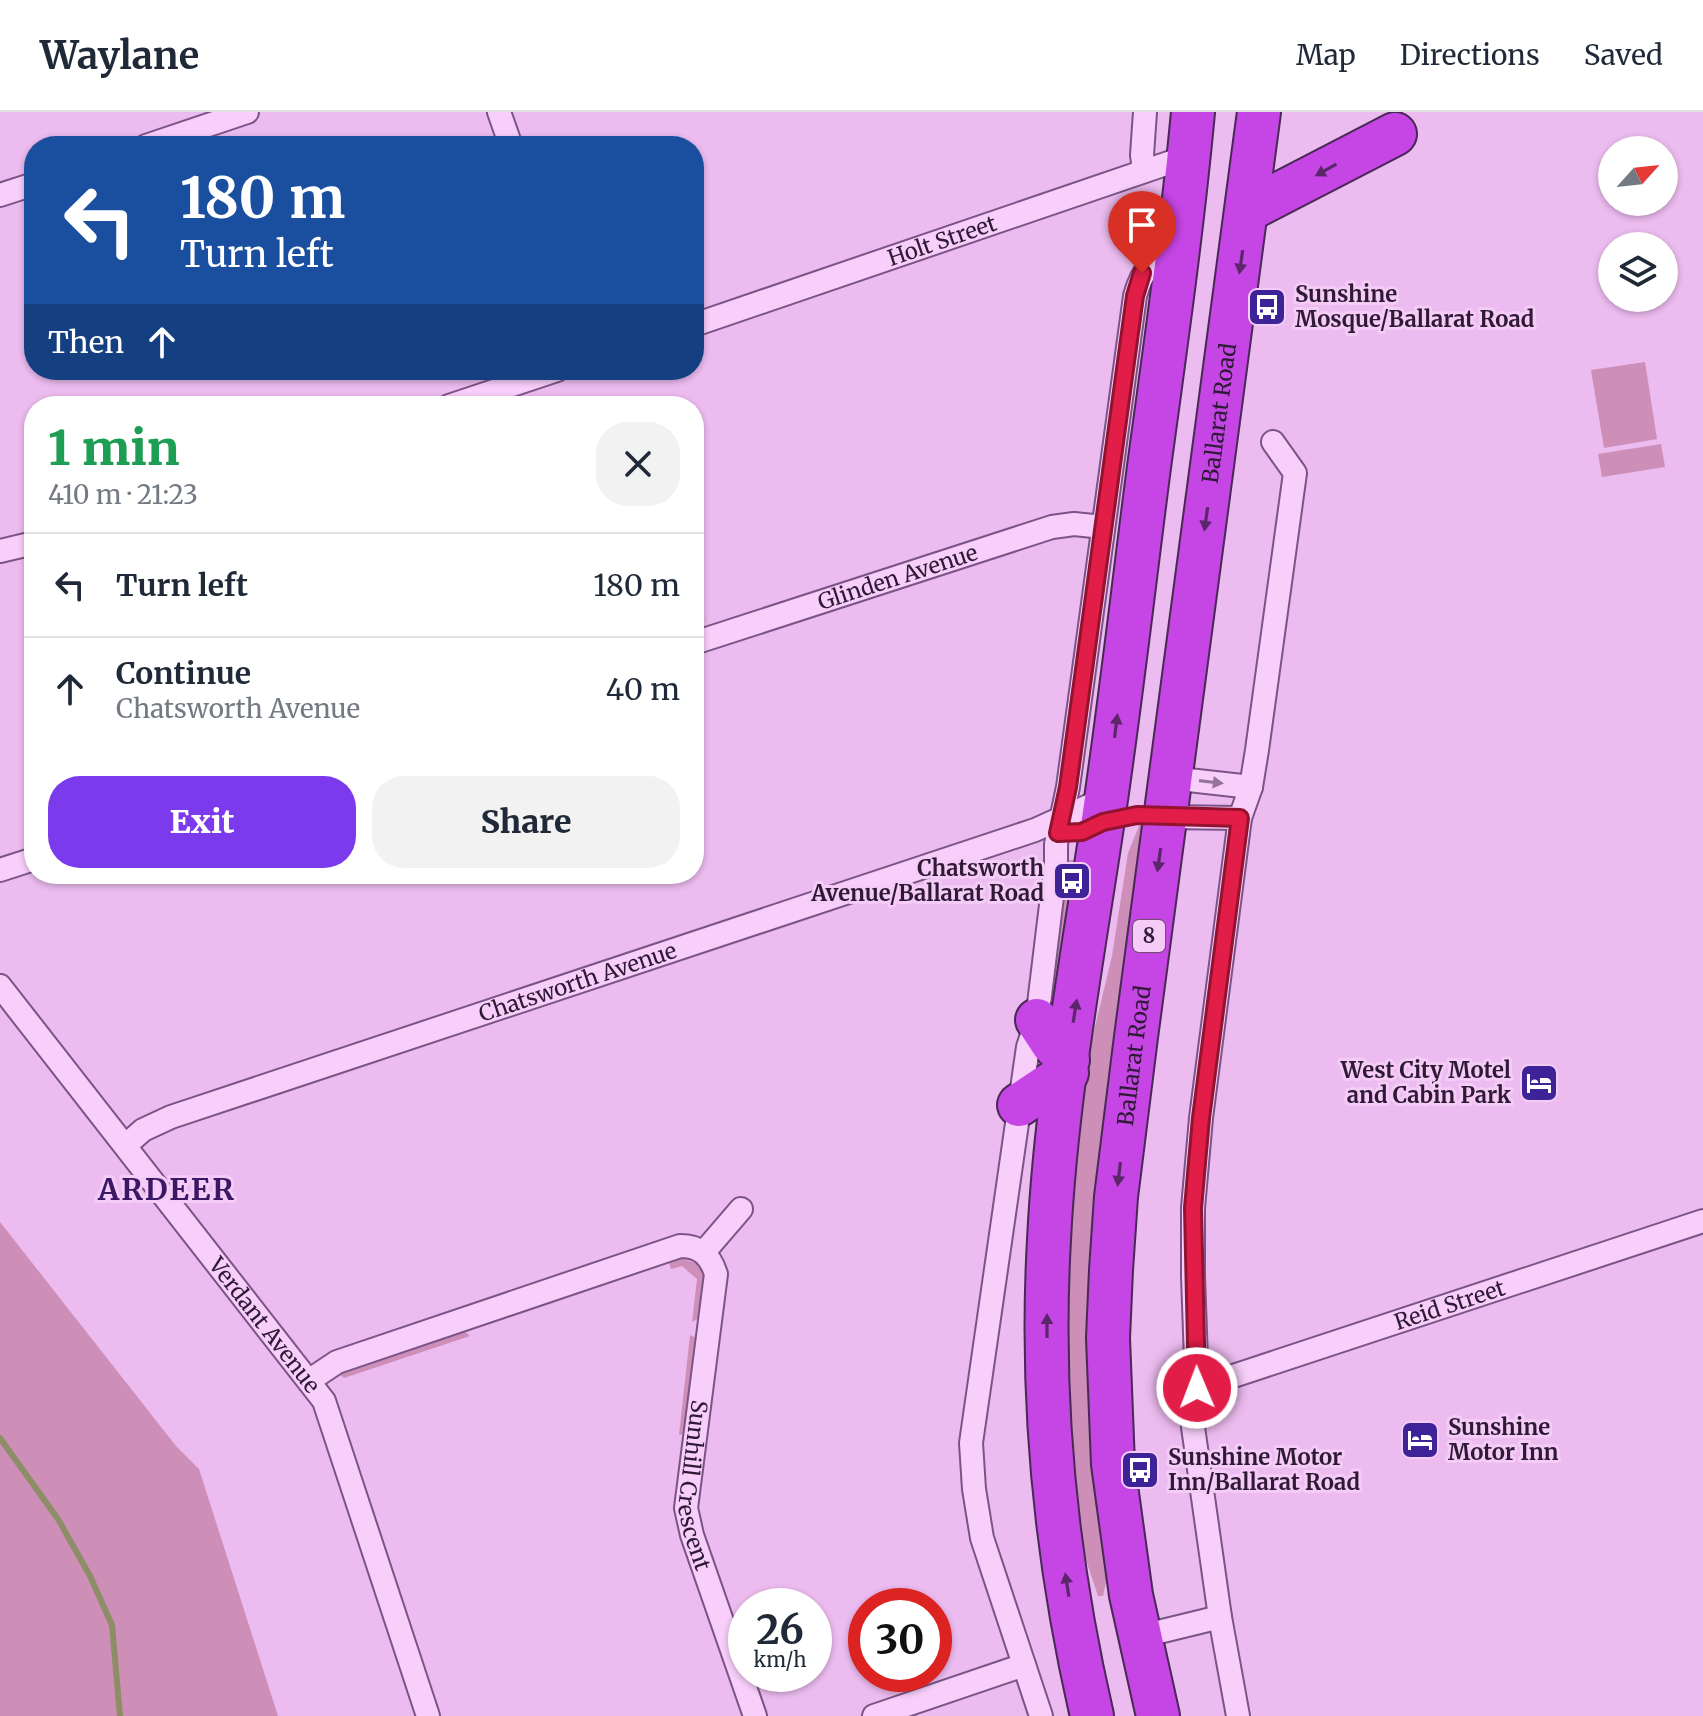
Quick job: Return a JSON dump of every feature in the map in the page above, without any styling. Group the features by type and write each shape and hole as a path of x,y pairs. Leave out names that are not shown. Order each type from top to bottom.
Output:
{"highway":[{"path":"1092,1716 1078,1653 1053,1484 1048,1398 1049,1238 1067,1067 1104,810 1193,112"},
{"name":"Ballarat Road","path":"1158,1716 1138,1637 1113,1464 1108,1338 1116,1197 1259,112"},
{"path":"1248,210 1395,134"},
{"path":"1104,810 1137,815 1168,797"},
{"path":"1037,1020 1067,1067"},
{"path":"1019,1105 1067,1067"},
{"path":"1078,1653 1138,1637"}],"street":[{"path":"176,136 247,112"},
{"path":"499,112 507,136"},
{"path":"1144,171 1145,112"},
{"name":"Holt Street","path":"704,322 1189,156"},
{"path":"0,195 24,187"},
{"path":"1041,1716 982,1538 971,1443 1028,1047 1037,1020 1051,827 1068,787 1135,296 1142,273 1157,259 1177,250"},
{"path":"479,396 527,380"},
{"path":"1238,1716 1220,1617 1193,1427 1197,1388 1193,1208 1201,1118 1240,818 1251,787 1295,473 1273,442"},
{"name":"Glinden Avenue","path":"704,640 1052,527 1074,524 1103,527"},
{"path":"0,551 24,545"},
{"path":"1168,797 1251,787"},
{"path":"1168,797 1240,818"},
{"name":"Chatsworth Avenue","path":"126,1145 143,1130 171,1117 1051,827 1082,832 1104,810"},
{"path":"0,870 24,862"},
{"name":"Verdant Avenue","path":"0,986 324,1401 428,1716"},
{"path":"310,1380 337,1362 680,1246 692,1246 704,1252 741,1209"},
{"name":"Reid Street","path":"1197,1388 1703,1221"},
{"name":"Sunhill Crescent","path":"704,1252 716,1274 686,1508 692,1535 755,1716"},
{"path":"1138,1637 1220,1617"},
{"path":"874,1716 1024,1665"}],"shaded area":[{"path":"1645,362 1657,439 1604,448 1591,370"},
{"path":"1661,444 1665,467 1602,477 1598,454"},
{"path":"1139,826 1145,826 1108,1573 1103,1596 1098,1596 1082,1548 1074,1489 1066,1357 1069,1236 1088,1056 1112,956 1128,853"},
{"path":"1069,860 1078,860 1059,1003 1052,1002 1053,985 1050,984 1064,885 1068,884"},
{"path":"0,1222 176,1446 199,1469 278,1716 0,1716"},
{"path":"681,1258 698,1264 704,1275 699,1318 692,1322 697,1279 682,1266 671,1269 669,1263"},
{"path":"464,1331 470,1336 344,1378 340,1375 351,1368"},
{"path":"690,1335 696,1338 684,1434 679,1435"}],"waterway":[{"path":"0,1438 58,1519 90,1576 112,1625 120,1716"}],"place":[{"name":"Sunshine Mosque/Ballarat Road","path":"1267,307"},
{"name":"Chatsworth Avenue/Ballarat Road","path":"1072,881"},
{"name":"West City Motel and Cabin Park","path":"1539,1083"},
{"name":"Sunshine Motor Inn","path":"1420,1440"},
{"name":"Sunshine Motor Inn/Ballarat Road","path":"1140,1470"}],"district":[{"name":"ARDEER","path":"167,1190"}],"route":[{"path":"1142,273 1135,296 1068,787 1058,833 1069,835 1103,822 1137,815 1240,818 1201,1118 1193,1208 1197,1388"}]}
